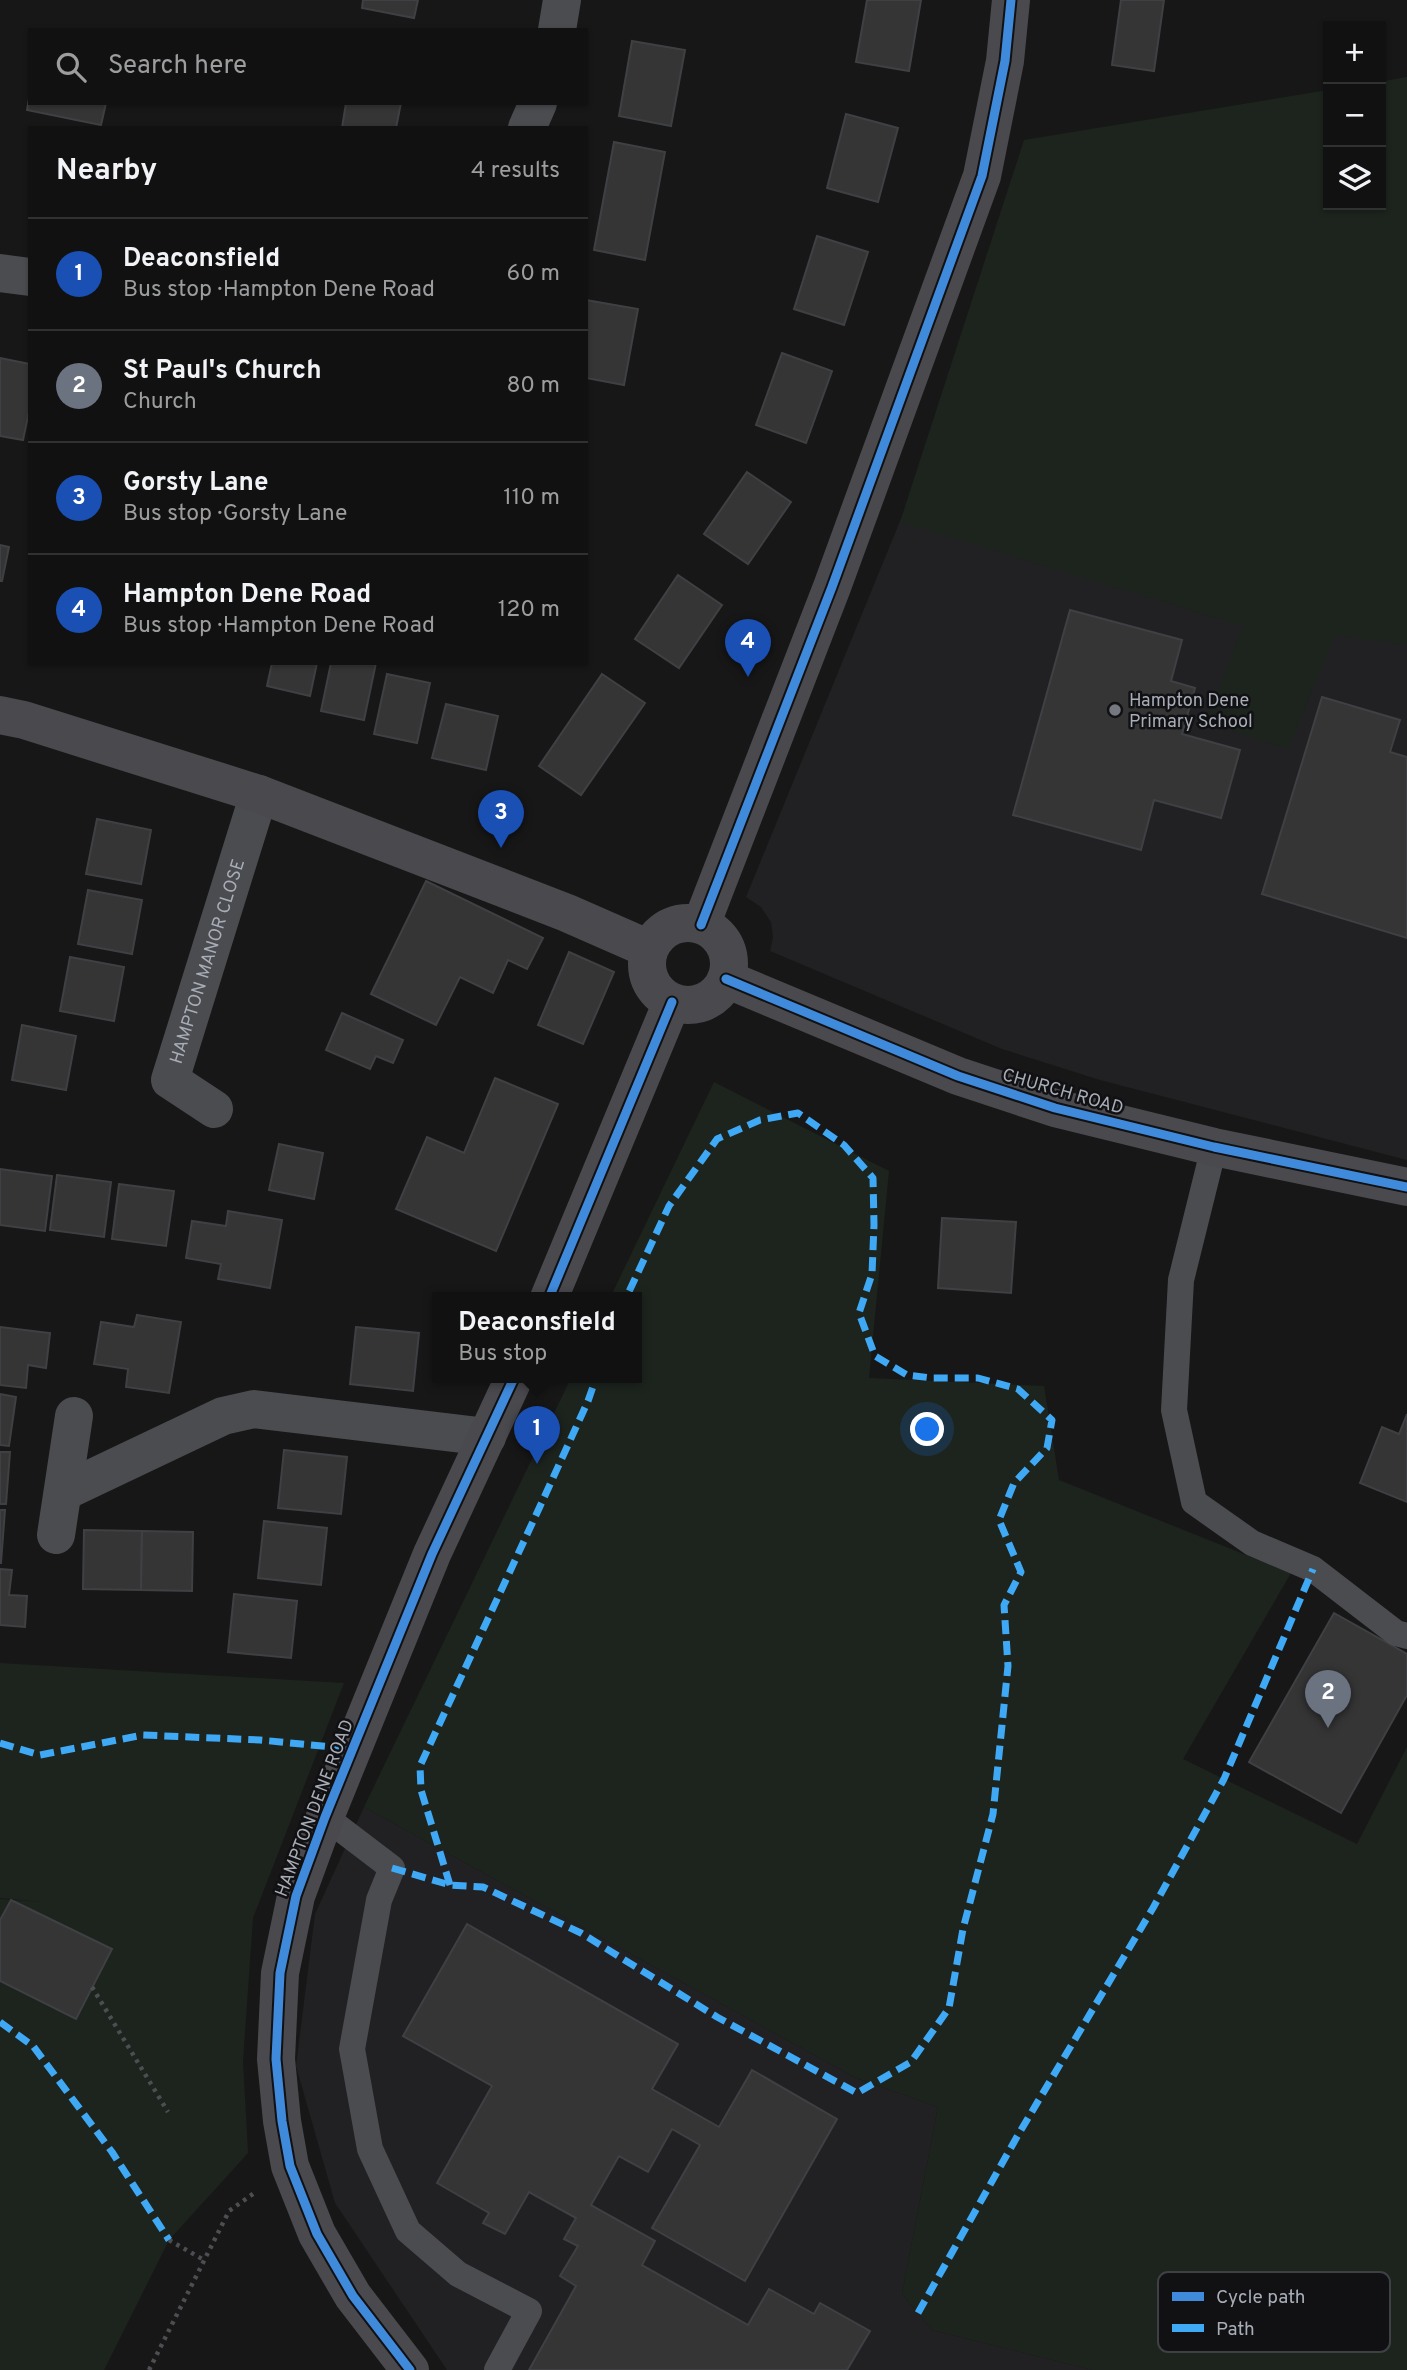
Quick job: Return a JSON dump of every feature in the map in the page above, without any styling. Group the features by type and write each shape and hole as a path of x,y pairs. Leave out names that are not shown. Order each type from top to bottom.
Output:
{"street":[{"path":"557,28 562,0"},
{"path":"701,925 832,587 982,176 1005,61 1011,0"},
{"path":"528,126 537,105"},
{"path":"0,273 28,277"},
{"path":"0,715 24,720 259,794 567,913 649,949"},
{"name":"HAMPTON MANOR CLOSE","path":"214,1110 170,1080 259,794"},
{"path":"686,923 701,925 717,935 727,950 729,964 726,979 717,992 704,1001 689,1005 673,1002 659,993 650,980 647,965 649,949 658,936 670,926 686,923"},
{"name":"CHURCH ROAD","path":"726,979 958,1076 1055,1108 1214,1147 1407,1187"},
{"path":"552,1292 673,1002"},
{"name":"HAMPTON DENE ROAD","path":"410,2370 353,2296 317,2234 290,2166 276,2059 280,1973 296,1896 325,1816 432,1554 512,1383"},
{"path":"63,1492 223,1416 254,1409 487,1437"},
{"path":"56,1535 74,1416"}],"lane":[{"path":"1214,1147 1181,1280 1178,1332 1174,1410 1194,1502 1252,1543 1313,1569 1396,1633 1407,1636"},
{"path":"325,1816 392,1868 379,1900 352,2049 370,2149 408,2231 458,2274 529,2311 497,2370"}],"path":[{"path":"92,1987 168,2112"},
{"path":"149,2370 229,2211 290,2166"},
{"path":"169,2240 204,2260"}],"shaded area":[{"name":"Hampton Dene Primary School","path":"1407,77 1407,1160 1100,1080 1002,1049 770,951 773,937 771,922 761,907 746,897 907,504 1323,95 1323,210 1386,210 1386,81"},
{"path":"1407,77 1407,645 1335,635 1288,749 1205,722 1243,626 900,522 1024,140 1323,91 1323,210 1386,210 1386,81"},
{"path":"714,1082 889,1171 869,1378 1044,1386 1059,1480 1291,1573 1183,1759 1357,1844 1407,1747 1407,2370 1093,2370 932,2330 902,2294 938,2107 856,2078 364,1807 569,1383 642,1383 642,1292 613,1292"},
{"path":"0,1663 344,1683 253,1918 243,2061 248,2153 169,2240 104,2370 0,2370 0,1899 43,1902 0,1898"},
{"path":"364,1807 856,2078 938,2107 902,2294 932,2330 1093,2370 447,2370 335,2203 296,2066 315,1914"}],"building":[{"path":"363,0 418,0 414,18 362,8"},
{"path":"867,0 921,0 909,71 856,62"},
{"path":"1121,0 1164,0 1154,71 1112,65"},
{"path":"632,41 685,50 671,126 619,116"},
{"path":"28,104 106,105 101,125 27,110"},
{"path":"346,105 401,105 396,126 342,126"},
{"path":"846,114 898,128 878,202 827,188"},
{"path":"614,142 665,152 645,260 594,250"},
{"path":"817,236 868,252 844,325 794,309"},
{"path":"588,300 638,309 624,385 588,378"},
{"path":"782,353 832,371 806,443 756,425"},
{"path":"0,358 28,364 28,416 23,440 0,436"},
{"path":"747,472 791,502 748,564 704,534"},
{"path":"0,545 9,547 2,581 0,581"},
{"path":"678,575 722,605 679,668 635,639"},
{"path":"1070,610 1182,640 1171,681 1195,688 1182,734 1240,750 1221,818 1154,800 1141,850 1013,815"},
{"path":"272,665 317,665 310,696 267,686"},
{"path":"331,665 376,665 364,720 321,711"},
{"path":"387,674 430,683 417,743 374,734"},
{"path":"602,674 645,703 581,795 539,766"},
{"path":"1322,697 1400,720 1390,752 1407,757 1407,938 1262,894"},
{"path":"446,704 498,716 486,770 432,758"},
{"path":"97,819 151,830 141,884 86,874"},
{"path":"426,881 543,938 527,969 508,960 493,993 460,977 436,1025 371,994"},
{"path":"88,890 142,900 132,954 78,944"},
{"path":"569,952 614,972 583,1044 538,1025"},
{"path":"70,957 124,967 114,1021 60,1011"},
{"path":"342,1013 403,1040 393,1063 376,1056 370,1069 326,1050"},
{"path":"22,1025 76,1036 66,1090 12,1080"},
{"path":"495,1078 558,1104 496,1251 396,1209 427,1137 464,1153"},
{"path":"279,1144 323,1153 314,1199 269,1190"},
{"path":"0,1169 52,1176 45,1231 0,1225"},
{"path":"57,1175 111,1182 104,1237 50,1230"},
{"path":"119,1184 174,1191 166,1246 112,1239"},
{"path":"228,1211 282,1220 270,1288 218,1279 221,1264 186,1258 192,1221 226,1226"},
{"path":"942,1218 1016,1222 1011,1293 938,1288"},
{"path":"137,1315 181,1322 169,1393 126,1387 128,1369 94,1364 101,1322 134,1327"},
{"path":"0,1327 50,1333 46,1368 28,1365 26,1388 0,1385"},
{"path":"356,1327 419,1333 413,1391 350,1384"},
{"path":"0,1394 16,1397 9,1446 0,1445"},
{"path":"1407,1414 1407,1502 1360,1483 1382,1427 1399,1434"},
{"path":"284,1450 347,1457 341,1514 278,1508"},
{"path":"0,1452 10,1452 6,1504 0,1504"},
{"path":"0,1510 5,1510 1,1563 0,1563"},
{"path":"264,1521 327,1528 321,1585 258,1578"},
{"path":"84,1530 142,1531 141,1590 83,1589"},
{"path":"142,1531 193,1532 192,1591 141,1590"},
{"path":"0,1569 12,1570 9,1595 27,1596 25,1627 0,1625"},
{"path":"234,1594 297,1601 291,1658 228,1652"},
{"path":"1334,1613 1407,1654 1407,1695 1341,1813 1249,1762"},
{"path":"11,1900 112,1949 76,2019 0,1981 0,1920"},
{"path":"467,1924 678,2044 652,2089 719,2127 752,2070 837,2119 745,2281 652,2228 700,2145 672,2129 648,2172 619,2156 591,2205 655,2241 642,2265 748,2325 769,2289 814,2314 820,2303 870,2331 847,2370 529,2370 576,2286 560,2276 578,2246 564,2239 576,2218 529,2192 505,2234 483,2223 489,2213 437,2183 492,2086 403,2036"}],"marked path":[{"path":"392,1868 450,1885 483,1887 581,1933 717,2017 857,2093 911,2062 949,2008 963,1929 993,1814 1008,1666 1004,1605 1021,1572 999,1520 1014,1483 1047,1448 1052,1420 1018,1389 978,1378 907,1375 875,1356 859,1313 872,1274 873,1178 844,1145 798,1113 760,1120 717,1139 669,1206 629,1292"},
{"path":"450,1885 421,1790 420,1766 594,1383"},
{"path":"918,2313 1018,2135 1153,1908 1224,1779 1313,1569"},
{"path":"0,1743 40,1755 143,1735 260,1740 353,1749"},
{"path":"0,2022 33,2046 112,2152 169,2240"}],"cycle path":[{"path":"701,925 832,587 982,176 1005,61 1011,0"},
{"path":"726,979 958,1076 1055,1108 1214,1147 1407,1187"},
{"path":"551,1292 672,1002"},
{"path":"410,2370 353,2296 317,2234 290,2166 276,2059 280,1973 296,1896 325,1817 432,1554 512,1383"}],"place":[{"name":"Hampton Dene Road","path":"748,677"},
{"name":"Hampton Dene Primary School","path":"1115,710"},
{"name":"Gorsty Lane","path":"501,848"},
{"name":"Deaconsfield","path":"537,1464"},
{"name":"St Paul's Church","path":"1328,1728"}]}
